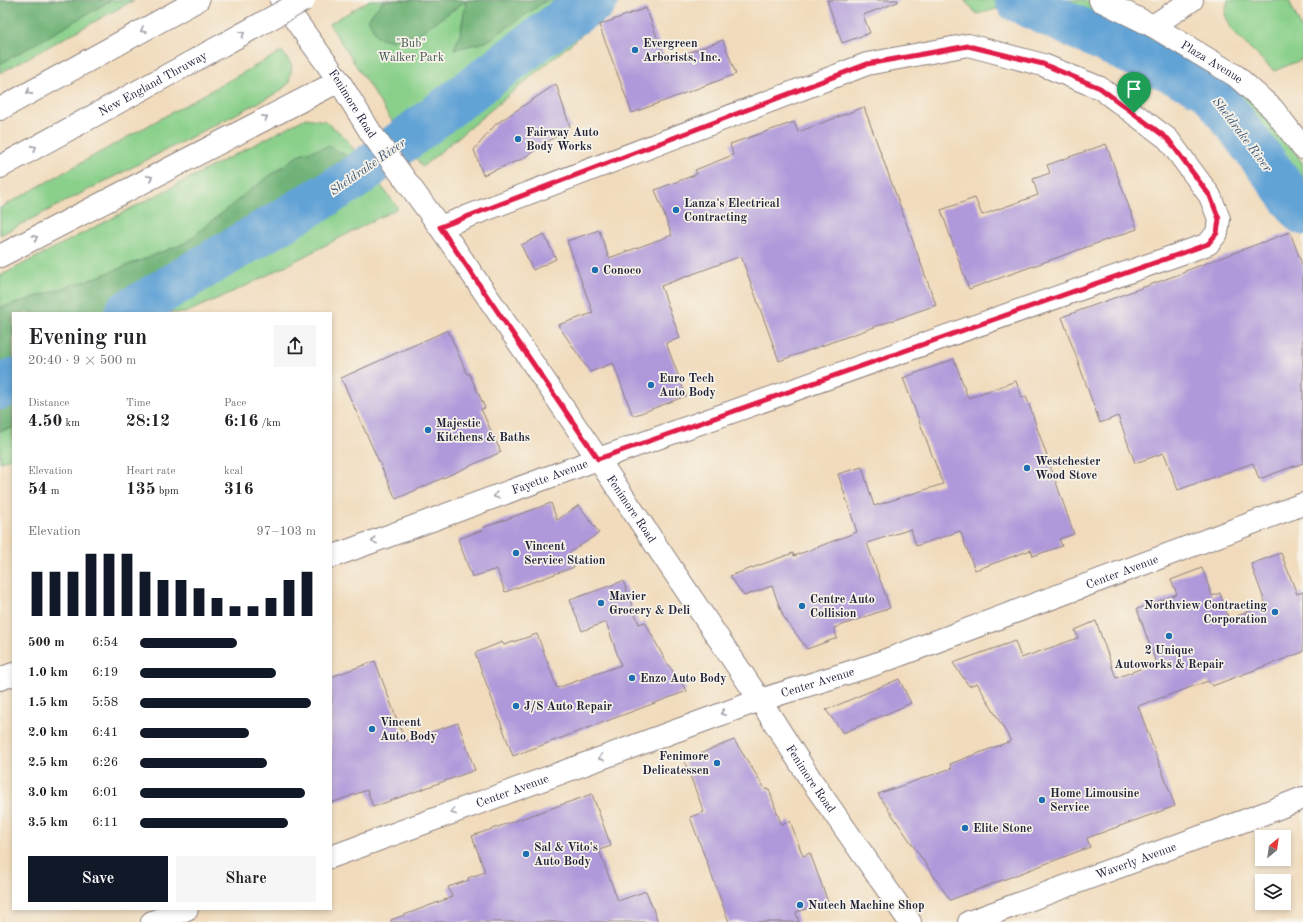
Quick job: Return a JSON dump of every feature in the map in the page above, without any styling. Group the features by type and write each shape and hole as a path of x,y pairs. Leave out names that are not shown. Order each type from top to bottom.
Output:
{"main road":[{"path":"0,109 198,0"},
{"name":"Fenimore Road","path":"281,0 338,80 371,133 440,227 760,700 811,780 910,922"},
{"name":"New England Thruway","path":"0,167 304,0"},
{"name":"Plaza Avenue","path":"1100,0 1153,26 1236,76 1273,109 1303,148"},
{"path":"1153,26 1192,0"},
{"name":"Fayette Avenue","path":"332,557 598,459 1208,244 1217,233 1219,219 1210,196 1168,139 1100,88 1043,64 968,46 867,64 440,227"},
{"path":"0,256 338,80"},
{"name":"Center Avenue","path":"332,857 760,700 873,665 1303,504"},
{"path":"0,679 12,674"},
{"name":"Waverly Avenue","path":"969,922 1303,798"},
{"path":"152,922 184,910"}],"green space":[{"path":"0,0 134,0 0,73"},
{"path":"0,0 112,0 0,64"},
{"name":"\"Bub\" Walker Park","path":"370,0 613,0 598,9 590,28 422,167 329,24"},
{"path":"388,0 547,0 486,42 454,49 460,35 466,1 418,34 393,41 377,37 368,19 382,2"},
{"path":"964,0 1086,0 1160,34 1226,73 1272,116 1303,164 1303,236 1300,227 1198,102 1167,84 1005,7 977,14"},
{"path":"1228,0 1289,0 1303,33 1303,59 1274,71 1232,31 1225,14"},
{"path":"282,51 292,66 289,83 279,92 0,235 0,208"},
{"path":"306,118 325,121 343,135 398,208 248,285 187,312 12,312 12,457 0,462 0,276"},
{"path":"329,146 351,158 344,206 155,312 12,312 12,428 0,431 0,308 92,279 185,243 250,190 300,154"}],"building":[{"path":"827,0 898,0 898,2 863,15 870,33 842,43"},
{"name":"Evergreen Arborists, Inc.","path":"646,8 666,61 723,40 736,74 632,113 599,25"},
{"name":"Fairway Auto Body Works","path":"556,84 570,127 522,159 483,175 474,150 496,124"},
{"path":"864,107 936,305 779,361 741,256 661,286 680,338 666,343 686,396 633,416 613,363 590,372 558,325 593,313 567,241 599,230 609,258 672,235 655,190 697,174 695,170 733,155 730,144 794,122 798,132"},
{"path":"1106,144 1137,229 969,289 941,210 975,198 982,215 1038,195 1033,179 1050,173 1047,165"},
{"path":"1290,232 1303,267 1303,463 1259,479 1253,463 1178,490 1164,453 1135,463 1118,416 1100,423 1062,317"},
{"path":"544,234 556,259 533,270 521,245"},
{"name":"Majestic Kitchens & Baths","path":"448,330 467,374 469,373 485,408 481,409 501,452 396,499 341,378"},
{"path":"954,359 968,398 1016,381 1022,398 1026,396 1074,534 1059,539 1062,546 1033,556 1031,550 975,570 960,531 916,546 911,529 867,543 890,608 834,628 837,638 807,649 783,616 772,586 744,596 730,576 793,553 794,556 857,532 838,474 862,467 874,506 943,484 903,378"},
{"name":"Vincent Service Station","path":"551,503 557,520 579,505 599,533 569,553 574,567 505,592 497,569 472,577 458,539 483,530 482,528"},
{"path":"1281,553 1297,594 1303,592 1303,652 1212,686 1208,681 1138,706 1175,806 1087,838 1090,847 950,900 878,794 952,768 950,764 1011,741 977,683 969,686 953,663 1015,641 1021,658 1078,638 1075,630 1096,621 1116,678 1156,663 1137,609 1177,594 1171,580 1202,568 1212,596 1220,593 1229,619 1266,605 1251,564"},
{"path":"623,581 639,624 645,622 665,660 687,691 513,756 475,653 502,642 504,645 537,634 557,688 621,665 606,622 582,631 570,600"},
{"name":"Vincent Auto Body","path":"375,661 405,741 458,723 475,770 373,807 367,790 332,803 332,677"},
{"path":"899,679 911,703 843,733 826,710"},
{"path":"734,740 766,790 769,789 781,824 790,821 803,856 810,853 828,902 796,912 799,922 729,922 690,817 704,812 684,760"},
{"name":"Sal & Vito's Auto Body","path":"592,794 611,846 599,850 618,901 646,891 658,922 391,922 391,920 452,897 448,887 469,880 468,878 485,872 472,836"}],"waterway":[{"name":"Sheldrake River","path":"128,312 353,179 558,24 596,0"},
{"name":"Sheldrake River","path":"1017,0 1209,89 1303,213"},
{"name":"Sheldrake River","path":"0,388 12,381"}],"place":[{"name":"Evergreen Arborists, Inc.","path":"635,50"},
{"name":"Fairway Auto Body Works","path":"518,139"},
{"name":"Lanza's Electrical Contracting","path":"676,210"},
{"name":"Conoco","path":"595,270"},
{"name":"Euro Tech Auto Body","path":"651,385"},
{"name":"Majestic Kitchens & Baths","path":"428,430"},
{"name":"Westchester Wood Stove","path":"1027,468"},
{"name":"Vincent Service Station","path":"516,553"},
{"name":"Mavier Grocery & Deli","path":"601,603"},
{"name":"Centre Auto Collision","path":"802,606"},
{"name":"Northview Contracting Corporation","path":"1275,612"},
{"name":"2 Unique Autoworks & Repair","path":"1169,636"},
{"name":"Enzo Auto Body","path":"632,678"},
{"name":"J/S Auto Repair","path":"516,706"},
{"name":"Vincent Auto Body","path":"372,729"},
{"name":"Fenimore Delicatessen","path":"717,763"},
{"name":"Home Limousine Service","path":"1042,800"},
{"name":"Elite Stone","path":"965,828"},
{"name":"Sal & Vito's Auto Body","path":"526,854"},
{"name":"Nutech Machine Shop","path":"800,905"}],"route":[{"path":"968,46 1043,64 1100,88 1134,113 1168,139 1210,196 1219,219 1217,233 1208,244 598,459 440,227 867,64 968,46"}]}
